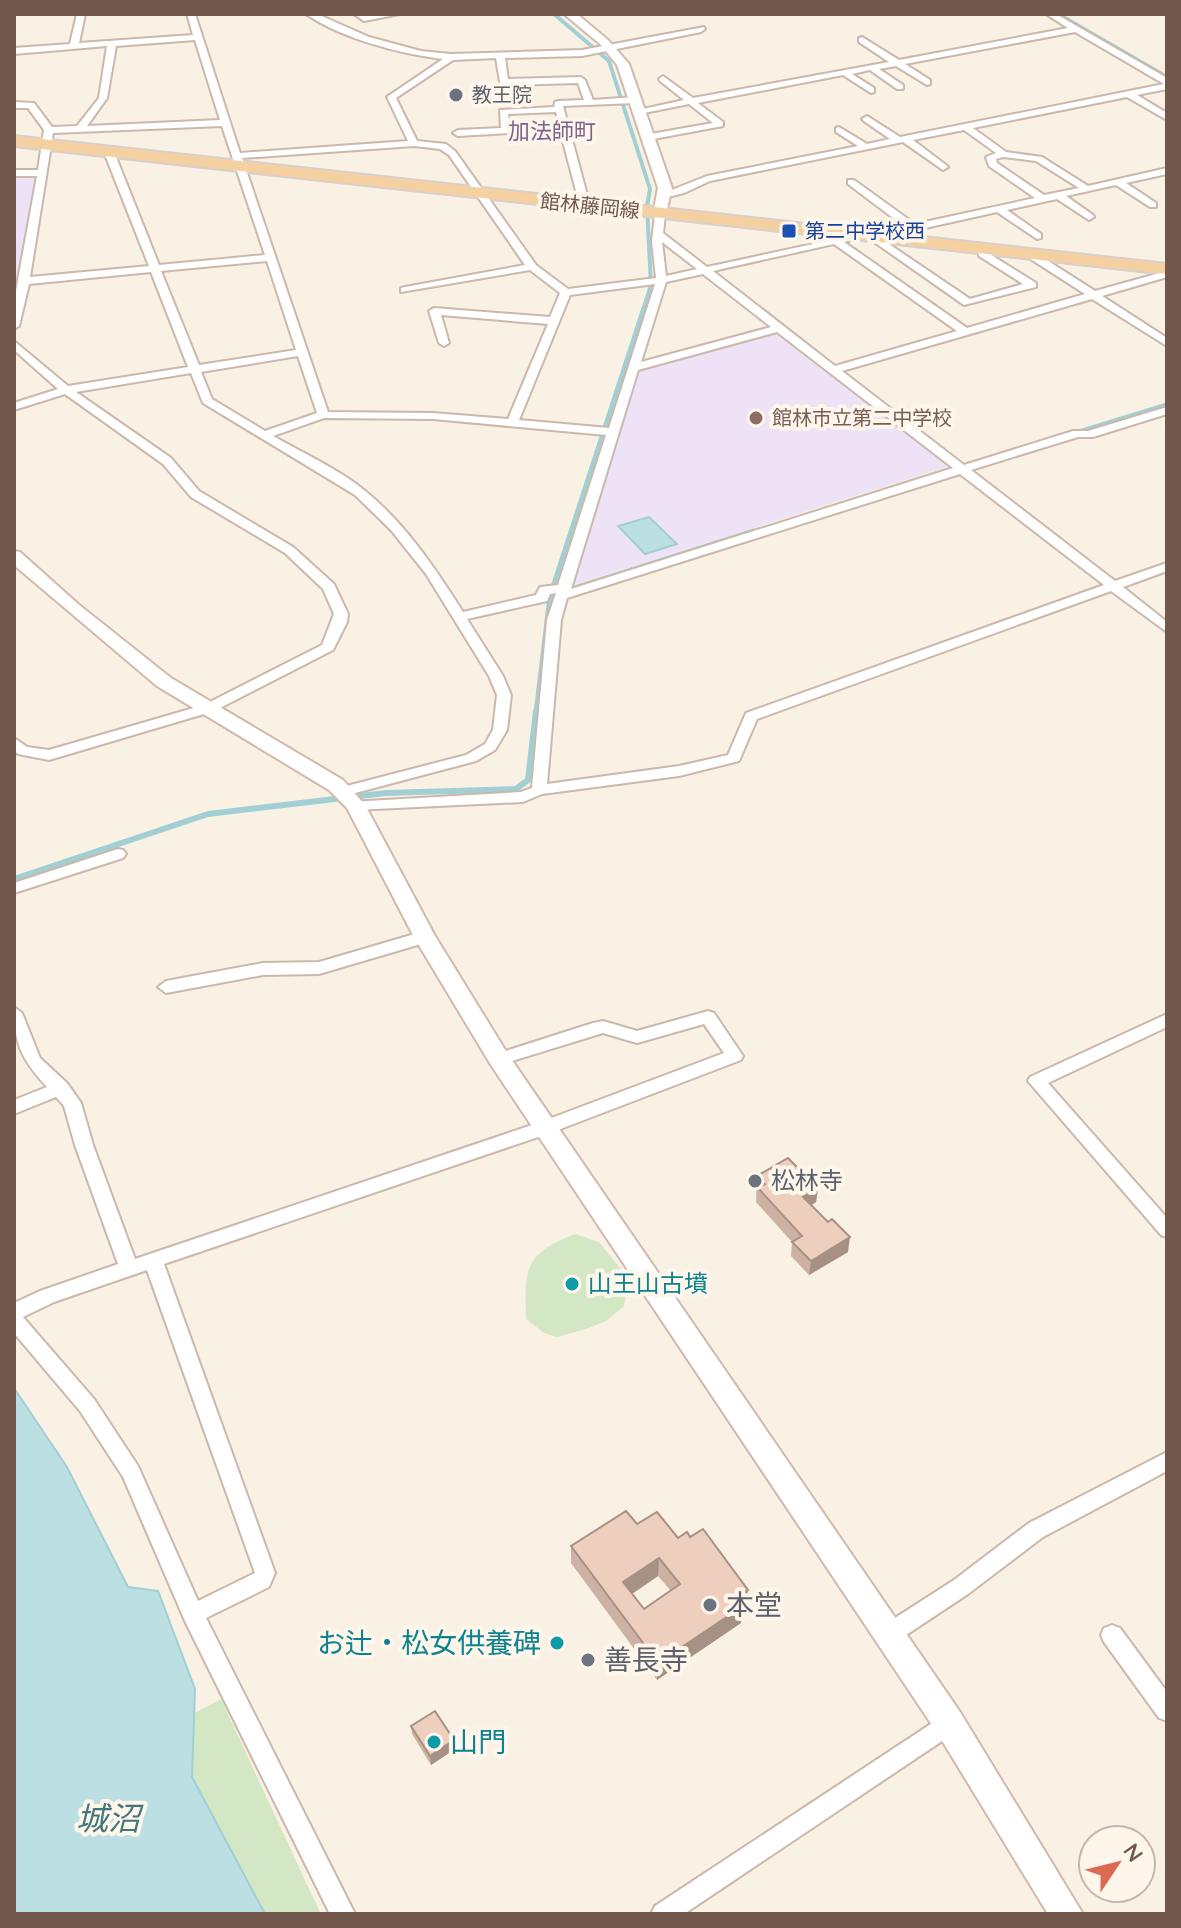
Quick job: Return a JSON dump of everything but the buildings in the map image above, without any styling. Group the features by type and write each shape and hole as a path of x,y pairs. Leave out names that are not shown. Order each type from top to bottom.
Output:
{"main road":[{"name":"館林藤岡線","path":"14,141 48,138 109,152 238,161 479,194 1030,254 1167,272"}],"street":[{"path":"74,47 81,14"},
{"path":"191,14 224,123 323,415"},
{"path":"310,14 366,39 421,54 451,57 582,53 701,29"},
{"path":"358,14 364,19 396,14"},
{"path":"539,790 554,620 661,280 658,234 664,195 648,137 623,64 609,47 570,14"},
{"path":"1050,14 1167,84"},
{"path":"585,206 558,104 637,105 691,101 1077,29"},
{"path":"16,48 74,47 198,37"},
{"path":"862,40 927,82"},
{"path":"79,130 103,98 112,44"},
{"path":"500,55 504,82 581,80 589,102"},
{"path":"414,143 391,97 451,57"},
{"path":"871,67 900,87"},
{"path":"844,72 871,90"},
{"path":"648,137 720,124 663,79"},
{"path":"664,195 707,179 1167,84"},
{"path":"1129,94 1167,117"},
{"path":"14,105 31,105 48,138 14,326"},
{"path":"506,130 503,112 559,109"},
{"path":"867,119 943,167"},
{"path":"48,138 79,130 224,123"},
{"path":"458,133 565,127"},
{"path":"966,127 1003,154"},
{"path":"839,130 866,147"},
{"path":"238,161 414,143 443,146 450,151 532,267 566,292 661,280 1165,173"},
{"path":"109,152 207,401 359,492 378,509 431,572 496,676 504,695 500,730 490,747 471,758 349,798"},
{"path":"1043,199 992,164 991,157 1003,154 1039,159 1087,189"},
{"path":"14,173 43,173"},
{"path":"851,182 913,228"},
{"path":"1118,182 1153,205"},
{"path":"1058,195 1089,217"},
{"path":"999,209 1037,236"},
{"path":"658,234 1167,628"},
{"path":"866,236 968,303 1032,285 983,254 983,249"},
{"path":"836,241 965,332"},
{"path":"1030,254 1167,343"},
{"path":"21,284 271,257"},
{"path":"405,290 532,267"},
{"path":"833,370 1167,272"},
{"path":"512,423 566,292"},
{"path":"444,343 434,311 554,321"},
{"path":"633,368 779,328"},
{"path":"14,742 23,751 49,755 209,708 328,647 340,622 335,597 310,567 289,550 195,494 167,461 66,390 15,346"},
{"path":"14,407 66,390 303,352"},
{"path":"458,617 542,598 545,590 565,592 1077,433 1089,435 1167,410"},
{"path":"263,435 323,415 433,416 614,432"},
{"path":"14,556 149,671 349,798 425,937 499,1059 949,1723 1067,1914"},
{"path":"349,798 523,797 539,790 679,771 734,758 751,716 1167,567"},
{"path":"14,888 118,854"},
{"path":"166,987 263,969 319,968 425,937"},
{"path":"14,1013 18,1033 33,1061 72,1103 129,1268"},
{"path":"14,1312 47,1296 544,1128 735,1056 708,1017 637,1037 603,1027 593,1029 499,1059"},
{"path":"1167,1020 1036,1081 1167,1230"},
{"path":"14,1107 61,1088"},
{"path":"154,1262 265,1573 262,1580 193,1614"},
{"path":"14,1320 87,1405 131,1472 193,1614 343,1914"},
{"path":"889,1634 961,1587 1036,1530 1167,1461"},
{"path":"1112,1635 1167,1710"},
{"path":"663,1914 949,1723"}],"shaded area":[{"path":"37,175 20,284 14,285 14,176"},
{"name":"館林市立第二中学校","path":"775,333 950,466 573,585 639,370"}],"green space":[{"path":"575,1234 599,1242 629,1279 624,1306 606,1321 557,1337 544,1333 526,1319 527,1275 531,1264 546,1248"},
{"path":"221,1699 321,1914 265,1914 192,1777 195,1713"}],"water":[{"path":"649,517 677,544 645,554 618,526"},
{"name":"城沼","path":"14,1388 67,1467 128,1587 158,1591 195,1689 192,1777 265,1914 14,1914"}],"waterway":[{"path":"554,14 609,61 650,189 647,206 651,285 643,310"},
{"path":"1058,14 1167,77"},
{"path":"550,596 644,308"},
{"path":"1079,432 1167,405"},
{"path":"550,596 754,531"},
{"path":"536,713 550,596"},
{"path":"14,879 208,814 386,793 516,789 528,780 536,711"}],"place":[{"name":"教王院","path":"456,95"},
{"name":"第二中学校西","path":"789,231"},
{"name":"館林市立第二中学校","path":"756,418"},
{"name":"松林寺","path":"755,1181"},
{"name":"山王山古墳","path":"572,1284"},
{"name":"本堂","path":"710,1605"},
{"name":"お辻・松女供養碑","path":"557,1643"},
{"name":"善長寺","path":"588,1660"},
{"name":"山門","path":"434,1742"}],"district":[{"name":"加法師町","path":"552,131"}]}
